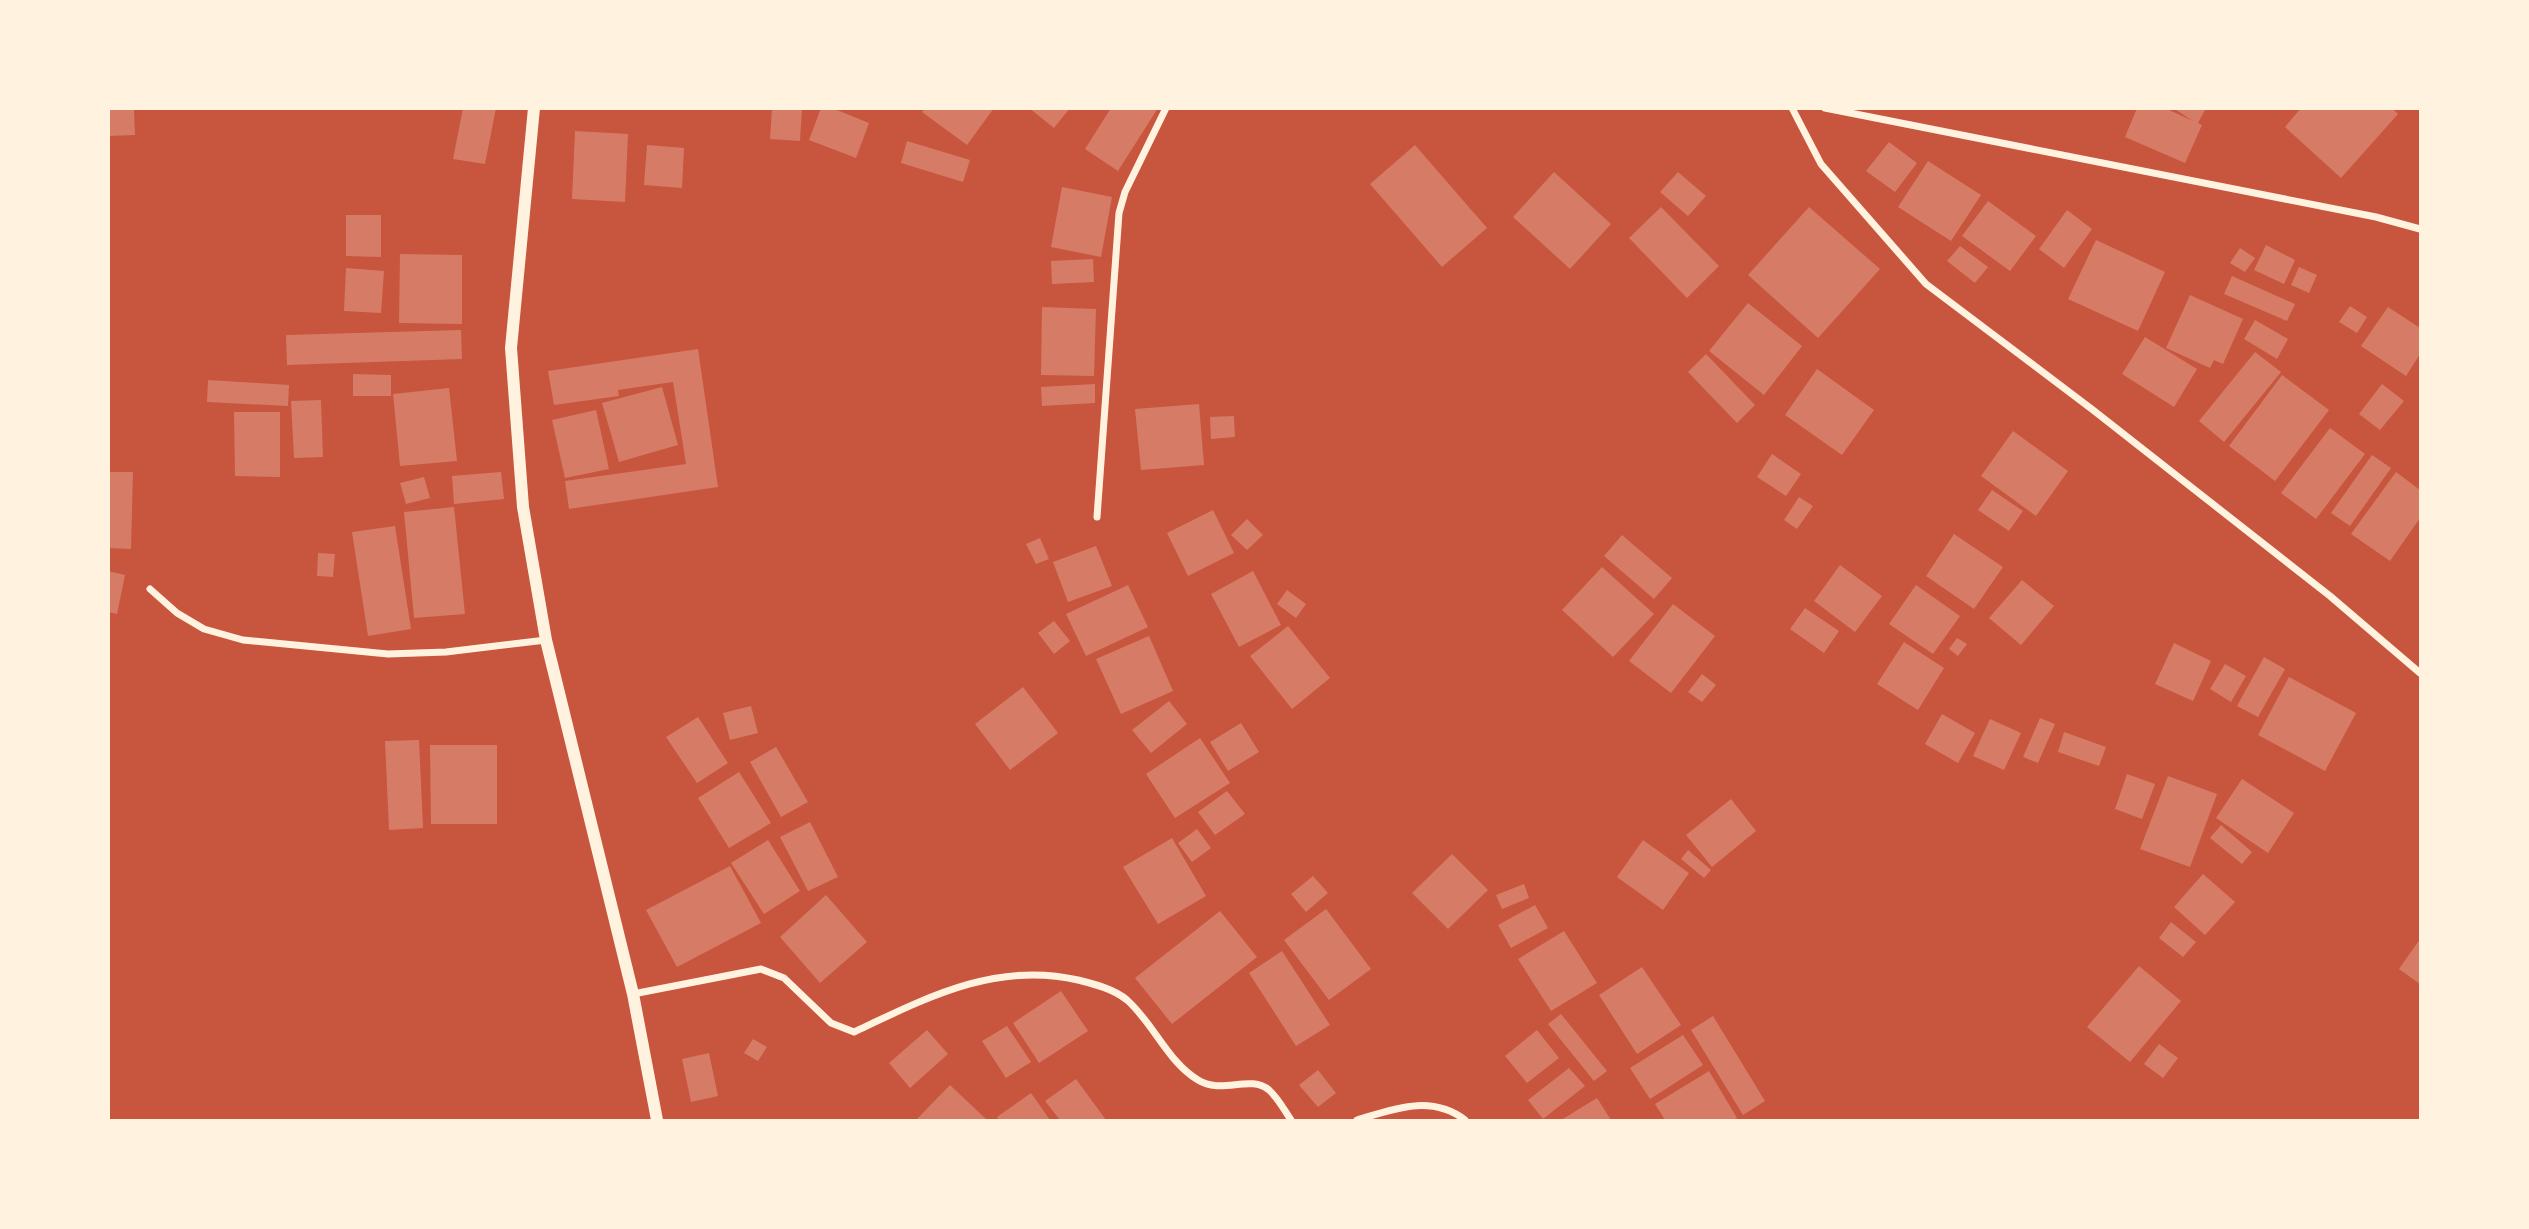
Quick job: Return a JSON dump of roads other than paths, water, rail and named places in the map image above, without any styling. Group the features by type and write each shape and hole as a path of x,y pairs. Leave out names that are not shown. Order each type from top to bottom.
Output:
{"street":[{"path":"534,108 511,348 523,507 546,640 633,994 657,1121"},
{"path":"1097,517 1119,213 1125,192 1166,108"},
{"path":"1792,108 1821,164 1926,285 2093,410 2330,596 2420,673"},
{"path":"1825,108 2363,215 2420,229"},
{"path":"150,589 177,613 204,629 243,640 388,654 446,652 546,640"},
{"path":"633,994 761,969 784,978 831,1023 854,1032 943,990 1003,976 1057,975 1097,985 1126,1000 1181,1067 1216,1088 1253,1083 1264,1087 1292,1121"},
{"path":"1357,1121 1405,1105 1447,1109 1465,1121"}]}
